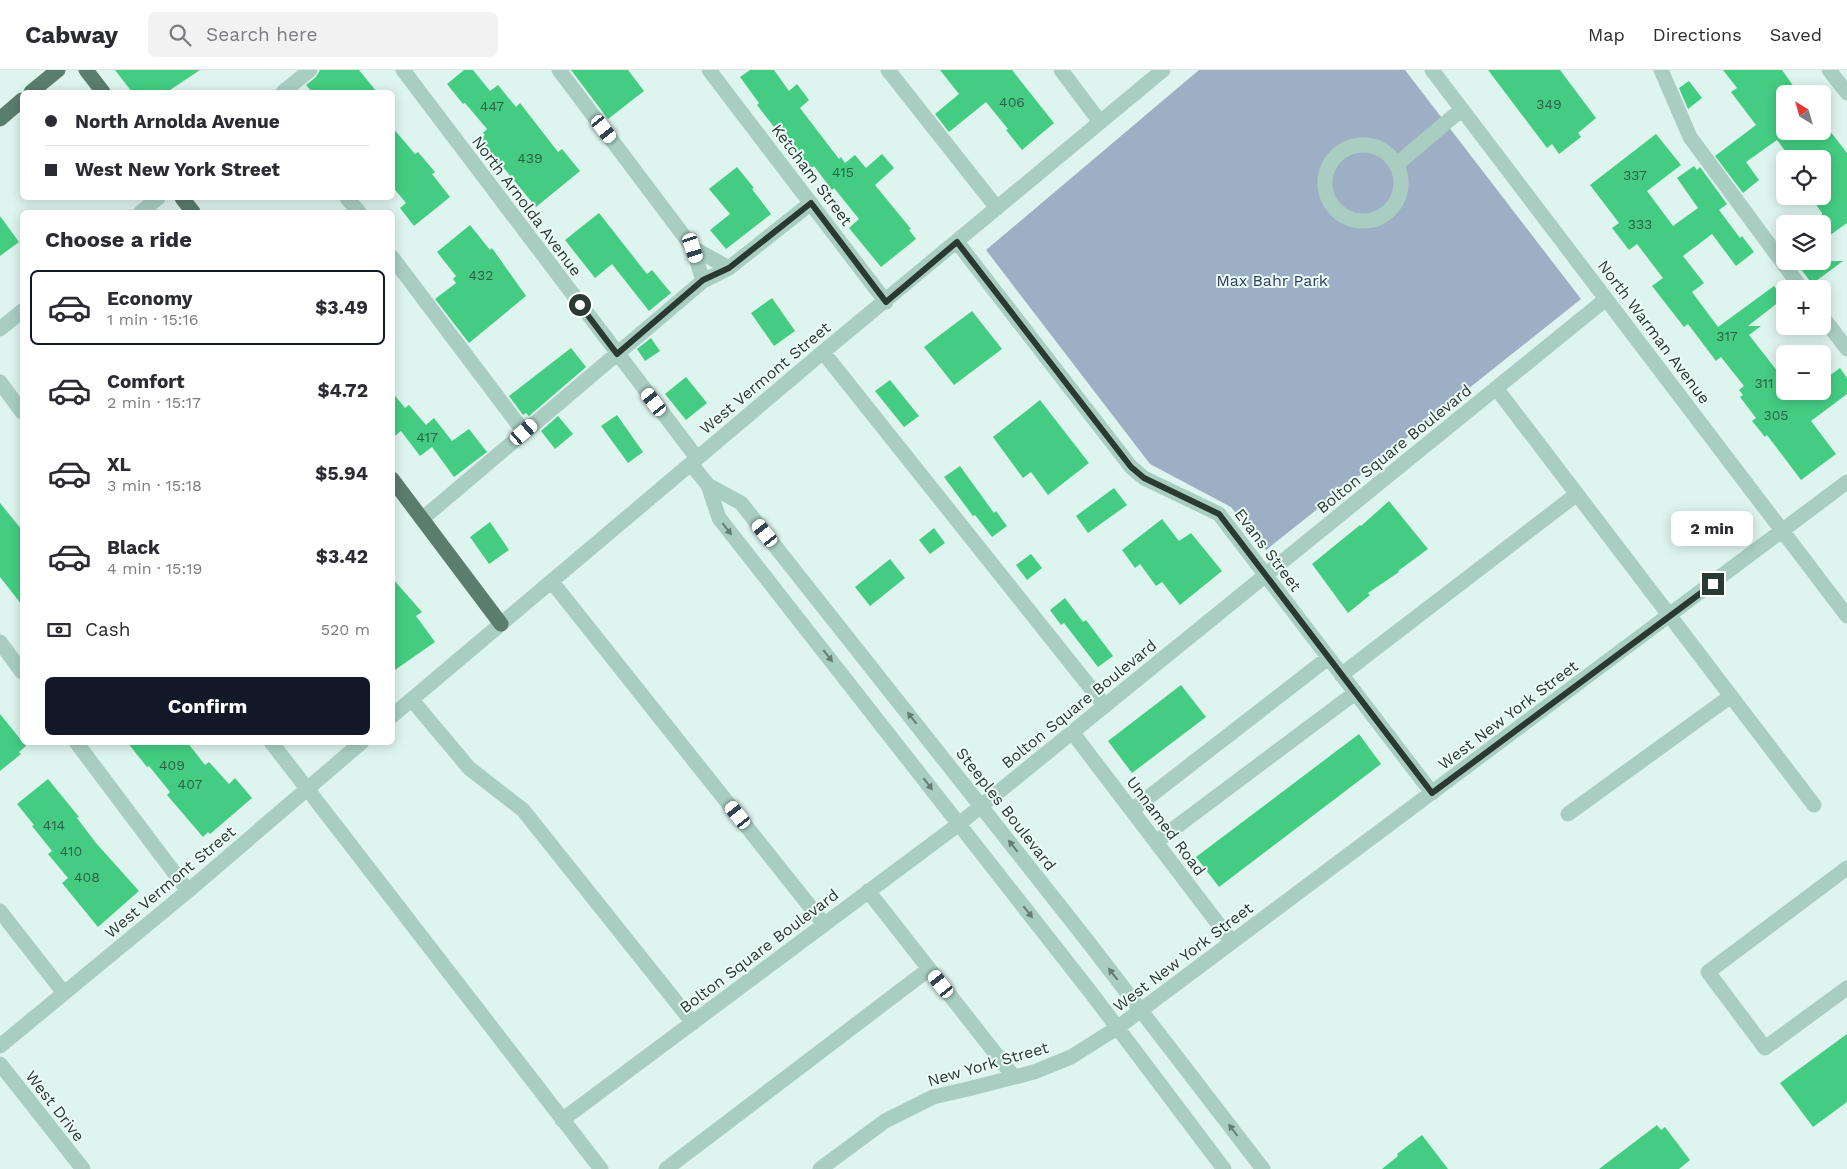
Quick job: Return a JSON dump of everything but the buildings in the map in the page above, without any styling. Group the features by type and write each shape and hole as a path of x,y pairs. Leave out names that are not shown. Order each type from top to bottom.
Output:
{"main road":[{"path":"34,90 58,70"},
{"path":"86,70 101,90"},
{"path":"0,119 20,102"},
{"path":"184,200 191,210"},
{"path":"395,483 501,624"}],"street":[{"path":"285,90 310,70"},
{"name":"North Arnolda Avenue","path":"403,70 617,354 694,461"},
{"path":"559,70 693,248 703,280"},
{"name":"Ketcham Street","path":"709,70 886,302"},
{"path":"888,70 998,208"},
{"path":"1061,70 1100,122"},
{"name":"West Vermont Street","path":"395,714 823,352 886,302 1163,70"},
{"name":"North Warman Avenue","path":"1432,70 1847,616"},
{"path":"1661,70 1690,137 1795,280"},
{"path":"1829,70 1847,93"},
{"path":"1397,164 1462,109"},
{"path":"1368,145 1381,148 1397,164 1401,176 1400,192 1395,204 1384,215 1371,220 1358,221 1348,218 1337,211 1329,200 1325,187 1326,174 1332,162 1342,151 1355,146 1368,145"},
{"path":"143,210 156,200"},
{"path":"349,200 357,210"},
{"path":"422,519 703,280 729,268 811,203"},
{"name":"Evans Street","path":"957,242 1131,467 1144,478 1219,514 1432,793"},
{"path":"693,248 729,268"},
{"path":"395,262 524,432"},
{"name":"Bolton Square Boulevard","path":"562,1120 959,824 1606,299"},
{"path":"0,329 20,314"},
{"path":"1831,328 1847,349"},
{"path":"823,352 1105,706"},
{"path":"0,382 20,409"},
{"path":"1496,388 1814,805"},
{"name":"Steeples Boulevard","path":"694,461 708,484 719,518 959,824 1224,1169"},
{"name":"West New York Street","path":"1117,1028 1783,532 1847,482"},
{"name":"Steeples Boulevard","path":"708,484 741,503 1141,1010 1263,1169"},
{"path":"1341,675 1577,494"},
{"path":"552,582 824,924"},
{"path":"0,642 20,669"},
{"path":"1132,810 1328,658"},
{"path":"1156,842 1355,693"},
{"path":"1568,814 1731,696"},
{"path":"412,700 469,768 523,810 693,1023"},
{"name":"Unnamed Road","path":"1072,732 1232,942"},
{"path":"78,745 188,891"},
{"path":"273,745 306,790 601,1169"},
{"name":"West Vermont Street","path":"0,1046 188,891 358,745"},
{"path":"1847,868 1708,972 1765,1048 1847,988"},
{"path":"868,891 1014,1077"},
{"path":"0,911 64,993"},
{"path":"666,1169 929,969"},
{"name":"New York Street","path":"820,1169 885,1121 933,1097 1034,1072 1071,1057 1117,1028"},
{"name":"West Drive","path":"0,1064 83,1169"}],"green space":[{"name":"Max Bahr Park","path":"1199,70 1405,70 1581,299 1266,550 1231,507 1150,464 986,250"}],"route":[{"path":"580,305 617,354 703,280 729,268 811,203 886,302 957,242 1131,467 1144,478 1219,514 1432,793 1713,584"}]}
